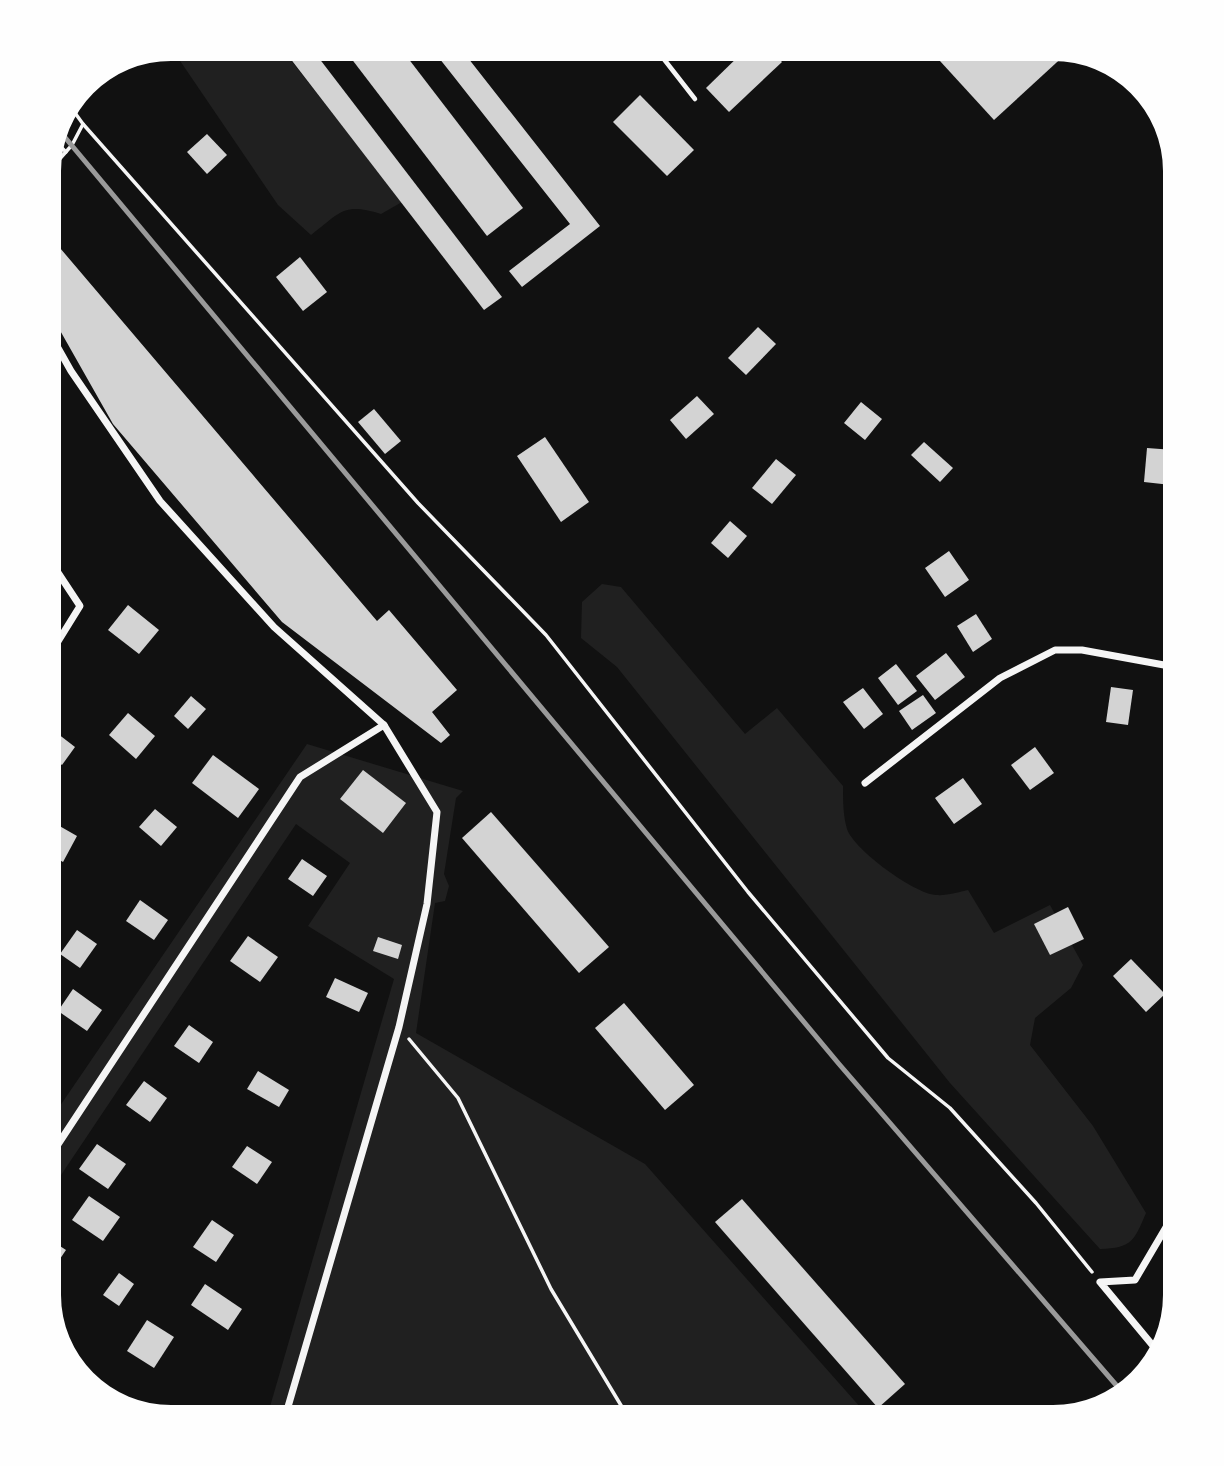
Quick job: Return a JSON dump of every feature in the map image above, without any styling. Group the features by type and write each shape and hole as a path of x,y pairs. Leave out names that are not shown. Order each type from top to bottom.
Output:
{"street":[{"path":"61,353 160,501 274,627 384,724 437,812 427,904 399,1027 289,1405"},
{"path":"61,577 80,606 61,637"},
{"path":"865,783 1000,678 1055,650 1082,650 1163,665"},
{"path":"61,1140 300,777 384,724"},
{"path":"1100,1282 1135,1280 1163,1232"},
{"path":"1100,1282 1151,1343"}],"lane":[{"path":"665,61 695,99"}],"path":[{"path":"77,116 418,503 546,635 748,892 888,1058 950,1108 1036,1203 1100,1282"},
{"path":"62,157 83,124"},
{"path":"399,1027 458,1098 551,1289 621,1405"}],"shaded area":[{"path":"180,61 291,61 402,202 381,214 358,209 343,212 311,235 278,205"},
{"path":"602,584 621,587 745,734 777,708 843,786 847,829 861,848 886,870 926,893 944,895 968,890 994,933 1050,905 1083,965 1071,988 1035,1018 1030,1045 1093,1126 1146,1213 1135,1236 1125,1245 1100,1249 950,1083 617,667 581,638 582,602"},
{"path":"307,744 463,791 456,798 444,874 449,886 445,901 435,903 416,1033 645,1164 858,1405 270,1405 394,979 308,926 350,863 296,824 61,1175 61,1104"}],"building":[{"path":"292,61 321,61 502,297 484,310"},
{"path":"353,61 410,61 523,208 487,236"},
{"path":"441,61 470,61 600,226 522,287 509,271 570,224"},
{"path":"734,61 782,62 729,112 706,88"},
{"path":"940,61 1058,61 994,120"},
{"path":"640,95 694,150 667,176 613,122"},
{"path":"207,134 227,155 207,174 187,152"},
{"path":"61,249 377,621 389,610 457,690 432,712 450,735 441,743 282,622 113,424 61,332"},
{"path":"300,257 327,292 303,311 276,277"},
{"path":"758,327 776,344 746,375 728,358"},
{"path":"697,396 714,414 686,439 670,420"},
{"path":"861,402 882,419 865,440 844,423"},
{"path":"374,409 401,441 385,454 358,422"},
{"path":"545,437 589,502 561,522 517,456"},
{"path":"924,442 953,468 940,482 911,455"},
{"path":"1147,448 1163,449 1163,484 1144,482"},
{"path":"776,459 796,475 772,504 752,488"},
{"path":"730,521 747,536 728,558 711,543"},
{"path":"949,551 969,580 945,597 925,568"},
{"path":"128,605 159,630 139,654 108,630"},
{"path":"976,614 992,639 973,652 957,626"},
{"path":"946,653 965,677 935,700 916,676"},
{"path":"896,664 917,691 898,705 878,678"},
{"path":"1111,687 1133,690 1128,725 1106,722"},
{"path":"863,688 883,714 864,729 843,702"},
{"path":"923,695 936,713 912,730 899,711"},
{"path":"191,696 206,709 188,729 174,716"},
{"path":"128,713 155,736 136,759 109,735"},
{"path":"61,736 75,747 61,764"},
{"path":"1035,747 1054,773 1030,790 1011,765"},
{"path":"213,755 259,789 238,818 192,783"},
{"path":"363,770 406,803 383,833 340,799"},
{"path":"963,778 982,804 954,824 935,798"},
{"path":"155,809 177,827 161,846 139,827"},
{"path":"491,812 609,947 579,973 462,838"},
{"path":"61,827 77,836 63,862 61,861"},
{"path":"302,859 327,876 313,896 288,879"},
{"path":"140,900 168,920 154,940 126,921"},
{"path":"1068,907 1084,939 1050,955 1034,924"},
{"path":"77,930 97,944 80,968 61,953"},
{"path":"248,936 278,957 260,982 230,961"},
{"path":"378,937 402,945 398,959 373,951"},
{"path":"1131,959 1163,992 1163,996 1146,1012 1113,976"},
{"path":"335,978 368,993 359,1012 326,997"},
{"path":"73,989 102,1010 87,1031 61,1013 61,1007"},
{"path":"624,1003 694,1085 665,1110 595,1028"},
{"path":"189,1025 213,1042 199,1063 174,1046"},
{"path":"258,1071 289,1090 279,1107 247,1089"},
{"path":"144,1081 167,1098 150,1122 126,1105"},
{"path":"97,1144 126,1164 108,1189 79,1169"},
{"path":"247,1146 272,1162 257,1184 232,1167"},
{"path":"89,1196 120,1217 103,1241 72,1220"},
{"path":"742,1199 905,1384 881,1405 875,1405 715,1222"},
{"path":"212,1220 234,1235 216,1262 193,1247"},
{"path":"119,1273 134,1284 119,1306 103,1295"},
{"path":"205,1284 242,1309 228,1330 191,1305"},
{"path":"147,1320 174,1337 154,1368 127,1351"}],"railway":[{"path":"66,139 839,1064 1116,1385"}]}
